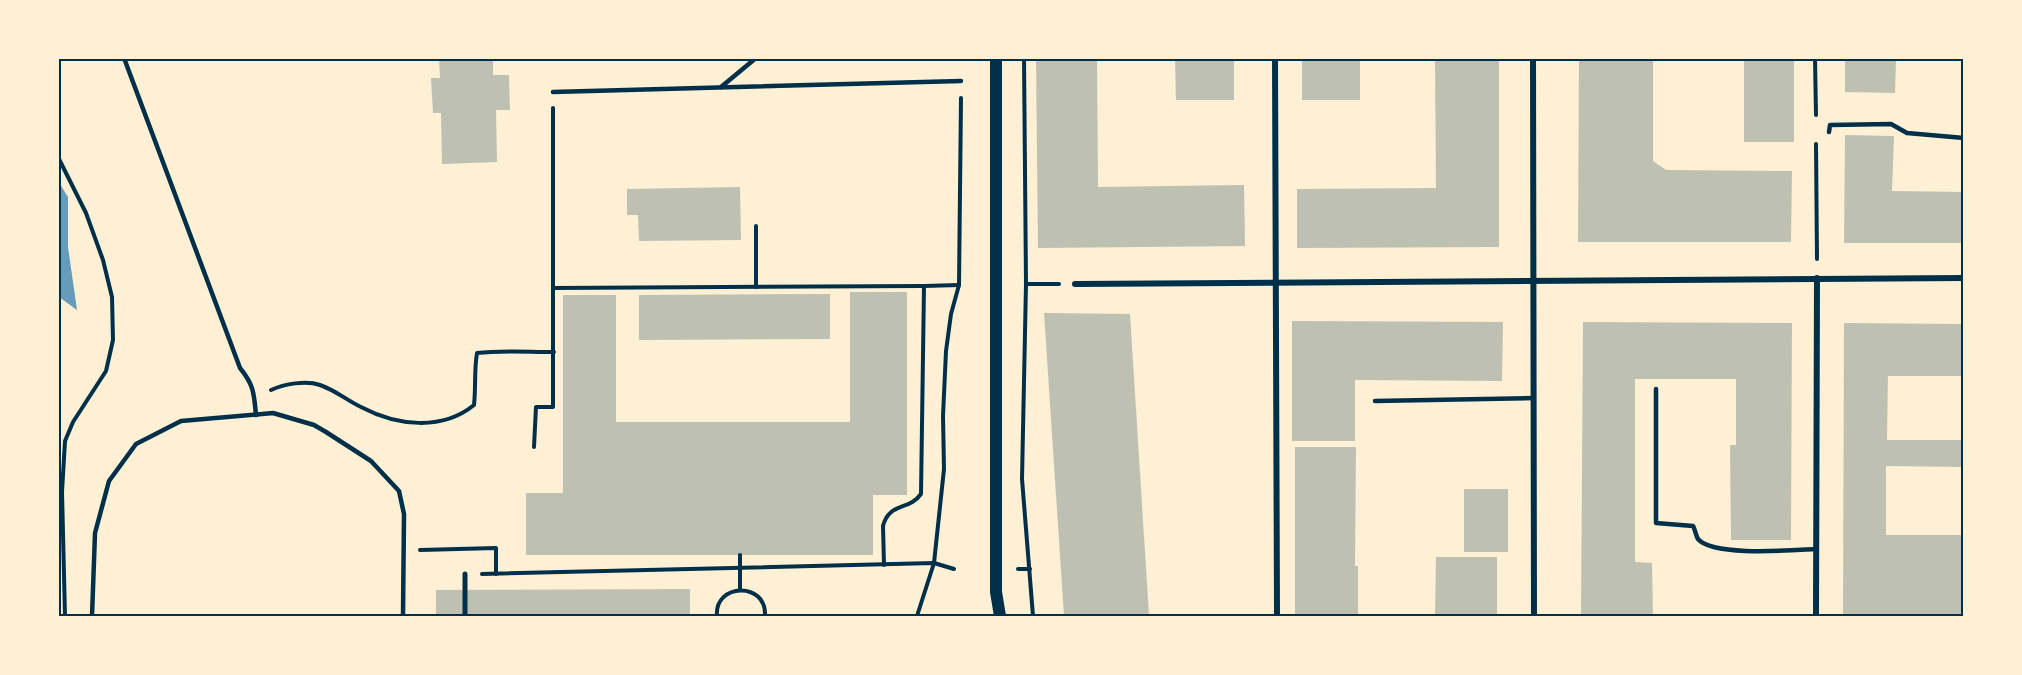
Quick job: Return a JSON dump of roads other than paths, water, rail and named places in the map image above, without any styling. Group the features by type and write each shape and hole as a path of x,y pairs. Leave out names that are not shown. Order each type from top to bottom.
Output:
{"main road":[{"path":"996,58 996,592 1000,616"},
{"path":"991,616 996,592"}],"street":[{"path":"1275,58 1277,616"},
{"path":"1533,58 1534,616"},
{"path":"1816,616 1817,278"},
{"path":"1075,284 1964,278"},
{"path":"465,574 465,616"}],"lane":[{"path":"124,58 240,368 254,391 256,415"},
{"path":"721,87 756,58"},
{"path":"553,92 962,81"},
{"path":"1829,132 1830,125 1891,124 1907,133 1964,138"},
{"path":"1656,388 1656,523 1693,526 1698,539 1708,545 1728,550 1816,549"},
{"path":"1375,400 1534,398"},
{"path":"92,616 95,533 109,481 136,444 182,421 273,413 314,425 371,461 399,491 404,514 403,616"}],"water":[{"path":"58,181 68,197 68,247 77,310 59,297"}]}
